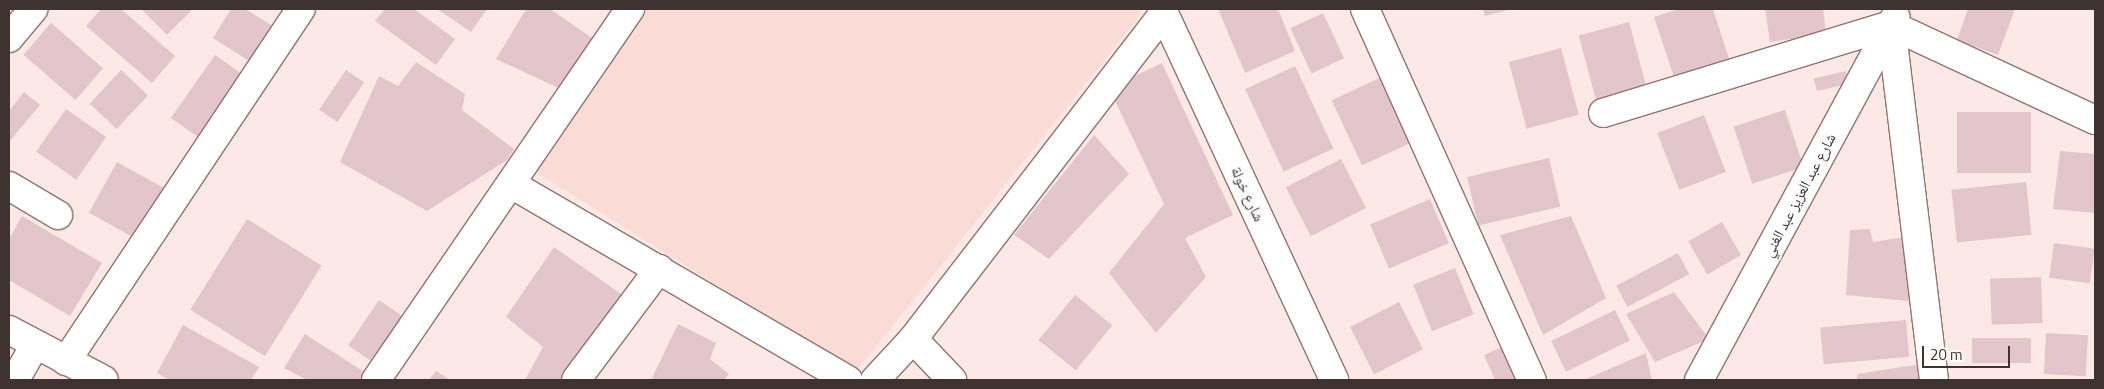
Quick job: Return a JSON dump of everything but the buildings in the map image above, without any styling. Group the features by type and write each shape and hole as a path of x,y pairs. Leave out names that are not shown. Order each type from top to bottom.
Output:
{"street":[{"path":"9,38 33,9"},
{"path":"66,361 301,9"},
{"path":"376,380 630,9"},
{"path":"1365,9 1532,380"},
{"path":"875,380 913,339 1163,11"},
{"name":"شارع خولة","path":"1163,11 1334,380"},
{"path":"1895,17 1934,380"},
{"path":"1603,113 1895,17 2095,120"},
{"name":"شارع عبد العزيز عبد الغني","path":"1699,380 1895,17"},
{"path":"511,184 848,380"},
{"path":"9,186 58,215"},
{"path":"576,380 659,269"},
{"path":"9,330 104,380"},
{"path":"913,339 952,380"},
{"path":"16,380 35,345"}],"shaded area":[{"path":"644,9 1139,9 1141,14 856,372 536,172"}]}
